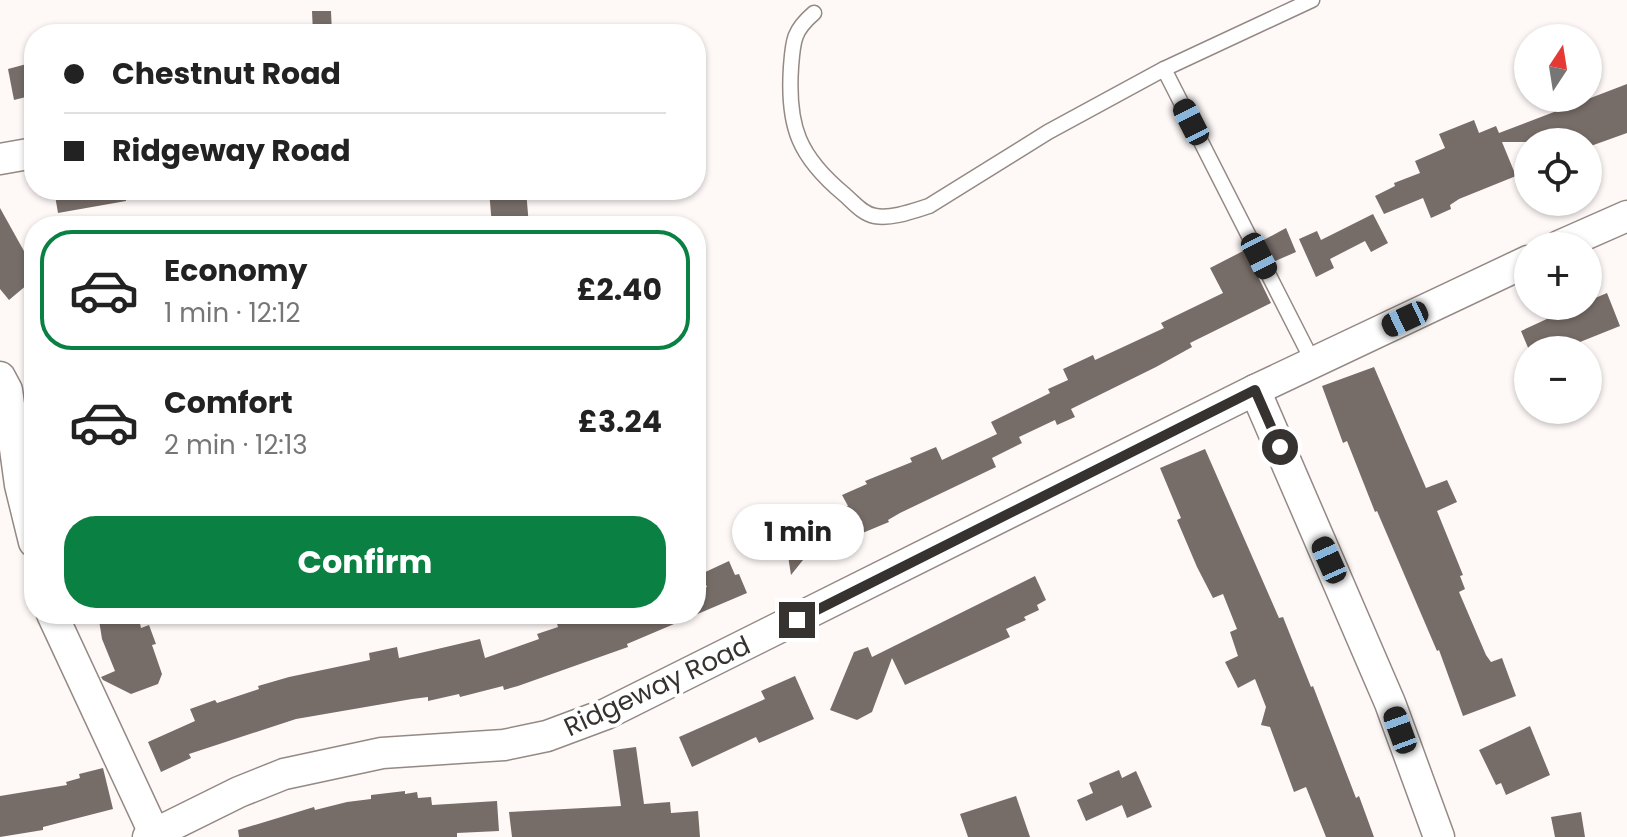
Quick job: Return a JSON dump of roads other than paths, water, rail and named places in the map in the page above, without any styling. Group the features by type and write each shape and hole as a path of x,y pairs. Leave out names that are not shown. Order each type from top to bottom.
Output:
{"street":[{"path":"0,159 24,155"},
{"path":"1591,232 1627,216"},
{"name":"Ridgeway Road","path":"152,836 239,792 284,774 382,753 504,745 547,736 606,714 1255,390 1514,268"},
{"path":"14,385 20,485 24,501"},
{"path":"1255,390 1390,703 1439,837"},
{"path":"57,624 152,836"}],"lane":[{"path":"814,13 798,27 793,46 789,93 792,124 805,152 826,179 874,216 910,212 929,206 1048,132 1164,69 1312,0"},
{"path":"1164,69 1313,362"}]}
